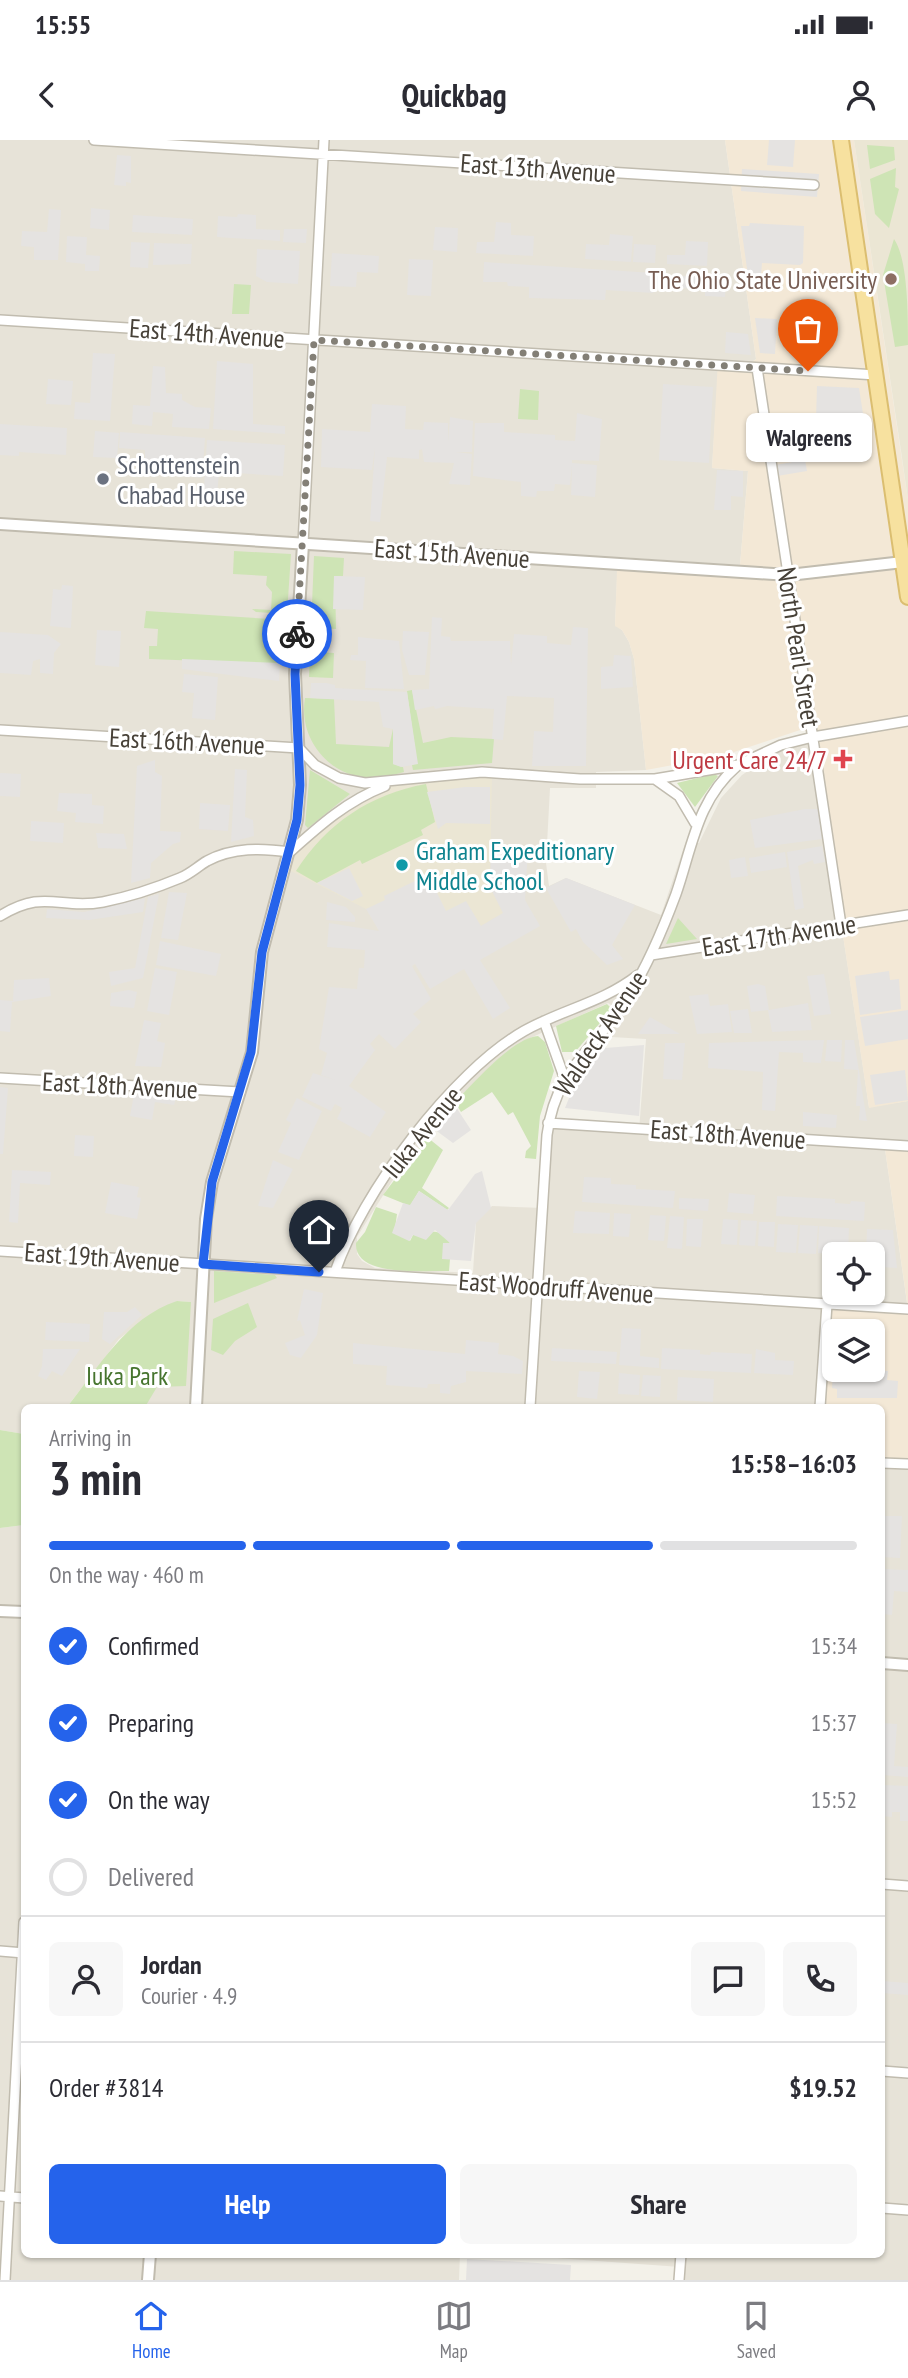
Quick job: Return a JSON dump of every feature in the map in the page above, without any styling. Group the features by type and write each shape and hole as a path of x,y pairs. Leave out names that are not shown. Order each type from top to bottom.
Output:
{"main road":[{"path":"841,140 908,597"}],"street":[{"name":"East 13th Avenue","path":"94,140 814,186"},
{"path":"196,1404 203,1264 212,1182 251,1052 262,952 297,820 299,748 295,674 324,140"},
{"name":"East 14th Avenue","path":"0,320 876,375"},
{"name":"North Pearl Street","path":"757,368 841,925"},
{"name":"East 15th Avenue","path":"0,524 789,575 903,562"},
{"name":"East 16th Avenue","path":"0,730 299,748 316,765 340,778 365,783 393,783 482,772 580,779 655,779 738,765 781,745 813,737 908,722"},
{"name":"Waldeck Avenue","path":"530,1404 548,1123 564,1077 610,1024 643,971 686,862 695,823 738,765"},
{"path":"655,779 679,796 695,823"},
{"path":"0,916 32,900 84,903 124,896 179,878 208,861 240,850 254,848 290,852 359,796 393,783"},
{"name":"East 17th Avenue","path":"651,955 908,915"},
{"name":"Iuka Avenue","path":"335,1272 363,1212 423,1126 494,1052 544,1021 597,1001 643,971"},
{"path":"544,1021 564,1077"},
{"name":"East 18th Avenue","path":"0,1078 240,1092"},
{"name":"East 18th Avenue","path":"548,1123 908,1146"},
{"name":"East 19th Avenue","path":"0,1251 203,1264"},
{"name":"East Woodruff Avenue","path":"203,1264 822,1304"},
{"path":"820,1404 827,1305"},
{"name":"East Woodruff Avenue","path":"843,1305 908,1309"},
{"path":"885,1463 908,1464"},
{"path":"0,1611 21,1612"},
{"path":"885,1663 908,1665"},
{"path":"885,1884 908,1886"},
{"path":"0,1951 21,1953"},
{"path":"5,2280 5,2196 21,1991"},
{"path":"885,2071 908,2073"},
{"path":"885,2208 908,2210"},
{"path":"148,2280 150,2258"},
{"path":"680,2280 681,2258"}],"shaded area":[{"path":"0,140 725,140 756,359 752,362 719,360 712,468 748,471 740,565 618,557 615,625 622,630 629,642 634,659 646,770 596,772 596,788 550,788 546,863 549,886 566,878 661,915 686,841 699,843 721,798 742,775 763,761 785,749 814,743 869,1107 908,1101 908,1144 884,1142 908,1310 851,1305 885,1305 885,1242 822,1242 822,1305 828,1305 827,1319 822,1319 820,1404 146,1404 191,1302 178,1301 151,1314 119,1339 69,1404 21,1404 21,1434 0,1430","holes":["608,1003 613,1006 594,1036 646,1039 639,1131 548,1127 543,1208 492,1206 476,1222 473,1273 375,1268 362,1261 357,1254 357,1237 392,1181 455,1102 494,1063 528,1039"]},
{"path":"725,140 854,140 908,500 908,1101 869,1108 813,737 803,729 722,756 646,770 634,659 629,642 622,630 615,626 617,570 739,577 748,471 712,468 718,360 752,362 756,359"},
{"path":"769,140 795,140 793,167 767,165"},
{"name":"The Ohio State University","path":"854,140 908,140 908,500 901,451"},
{"path":"117,155 131,156 131,183 126,182 126,186 114,185"},
{"path":"742,169 819,174 817,197 741,191"},
{"path":"91,208 110,210 109,230 90,228"},
{"path":"49,209 61,210 58,260 34,260 34,247 21,246 22,231 47,232"},
{"path":"238,214 256,215 256,229 280,230 280,241 217,237 218,216 237,217"},
{"path":"133,215 193,219 192,235 132,232"},
{"path":"496,222 511,223 511,235 534,236 533,256 476,253 477,242 494,242"},
{"path":"750,223 804,226 803,263 762,263 760,288 750,290 741,226 749,226"},
{"path":"435,227 458,228 457,252 433,250"},
{"path":"284,229 307,229 306,243 283,242"},
{"path":"610,234 633,236 631,262 585,259 586,244 609,245"},
{"path":"67,236 87,237 86,255 100,256 99,271 85,271 85,264 66,262"},
{"path":"686,241 708,242 707,266 667,264 667,255 685,255"},
{"path":"131,242 150,243 148,268 130,267"},
{"path":"154,243 192,244 191,264 153,265"},
{"path":"634,244 656,245 655,263 633,262"},
{"path":"257,249 300,251 298,284 267,282 256,276"},
{"path":"332,253 379,256 378,273 357,272 356,287 330,286"},
{"path":"409,259 433,260 431,296 407,295"},
{"path":"484,262 654,273 653,293 606,290 605,300 529,298 529,287 508,286 507,282 483,282"},
{"path":"657,275 726,278 725,297 705,296 705,289 657,287"},
{"path":"755,318 777,319 775,354 760,353"},
{"path":"726,332 748,334 751,355 725,353"},
{"path":"93,353 115,354 110,421 74,419 75,402 90,403"},
{"path":"217,361 253,364 253,424 285,426 285,434 213,429"},
{"path":"153,366 165,367 166,393 182,394 182,400 195,407 211,408 209,429 172,427 173,414 153,412 152,426 132,424 133,405 150,406"},
{"path":"48,379 73,381 71,405 46,404"},
{"path":"663,384 713,387 709,463 659,460"},
{"path":"817,386 859,388 867,440 811,436 816,419"},
{"path":"372,404 406,406 405,429 423,430 424,422 448,423 448,442 450,417 473,421 472,452 456,452 472,454 470,485 449,484 454,463 424,462 422,449 419,450 419,459 387,457 380,522 370,521 375,447 372,470 321,467 322,429 370,432"},
{"path":"577,413 602,419 599,461 572,460 572,463 597,465 595,497 571,495 572,465 570,485 555,484 554,491 537,491 536,497 521,496 521,482 473,476 475,423 504,423 504,432 555,435 555,440 575,441"},
{"path":"0,424 67,428 66,455 19,452 19,456 0,455"},
{"path":"95,431 119,433 117,458 93,457"},
{"path":"120,432 205,438 202,478 182,476 182,466 145,461 145,450 119,448"},
{"path":"207,440 285,445 283,476 219,472 216,507 203,506"},
{"path":"805,460 807,471 777,476 775,465"},
{"path":"717,470 743,471 743,497 731,496 731,510 714,510"},
{"path":"334,576 365,577 363,610 333,609"},
{"path":"62,585 73,586 71,628 50,626 53,589 61,590"},
{"path":"432,617 442,618 441,636 450,637 451,641 510,641 511,665 514,634 547,636 547,643 571,645 573,627 588,628 586,766 532,766 534,731 553,732 554,698 507,696 503,740 492,739 494,709 447,706 435,709 434,706 415,710 412,690 429,689"},
{"path":"97,630 121,631 119,667 95,665"},
{"path":"403,631 429,632 425,675 409,675 402,650"},
{"path":"0,632 48,635 61,644 54,653 53,674 40,673 40,659 33,661 31,675 0,673"},
{"path":"358,637 399,641 404,689 365,688 366,661 350,660 351,655 358,655"},
{"path":"614,655 631,656 633,687 601,689 601,667 613,666"},
{"path":"182,659 280,663 279,681 182,669"},
{"path":"184,674 218,677 215,720 192,718 194,693 182,692"},
{"path":"311,683 326,683 335,685 335,688 407,692 418,764 401,767 393,764 393,729 383,727 379,702 310,698"},
{"path":"155,760 155,772 162,776 160,831 181,832 180,842 173,844 151,863 150,878 131,883 137,766"},
{"path":"235,769 247,770 245,817 253,820 254,836 231,842"},
{"path":"0,773 21,774 20,797 0,796"},
{"path":"492,775 490,887 503,913 403,971 366,909 285,868 290,852 335,813 393,783"},
{"path":"490,787 490,824 446,823 438,829 427,792"},
{"path":"59,793 92,794 92,805 104,806 103,824 75,822 76,813 57,811"},
{"path":"200,803 230,805 228,831 199,829"},
{"path":"818,809 822,839 755,848 750,820"},
{"path":"31,821 64,823 63,843 30,841"},
{"path":"96,833 124,834 127,849 98,848"},
{"path":"491,846 528,848 525,900 540,926 480,960 510,1008 493,1019 464,969 430,989 415,964 412,966 431,999 413,1014 421,1022 395,1049 379,1034 370,1044 375,1050 349,1086 386,1112 370,1137 337,1119 342,1108 335,1104 331,1111 302,1097 313,1073 335,1080 321,1075 327,1053 319,1049 329,987 357,989 359,968 364,968 365,950 327,947 329,923 379,931 366,909 385,900 384,896 419,879 422,885 435,889 446,911 466,901 481,926 503,913 490,887"},
{"path":"822,846 825,862 814,864 813,860 798,866 804,908 795,910 787,852"},
{"path":"785,852 787,867 751,873 749,858"},
{"path":"745,857 748,876 731,878 729,860"},
{"path":"349,868 363,896 352,901 317,883"},
{"path":"566,878 635,905 612,945 623,959 607,965 583,942 576,929 571,932 546,888"},
{"path":"169,892 187,893 178,940 161,938"},
{"path":"159,894 143,978 111,986 109,972 135,968 148,897"},
{"path":"145,898 143,912 89,920 46,918 47,909 84,912"},
{"path":"327,902 346,907 355,917 355,922 326,920"},
{"path":"160,941 221,954 216,976 156,965"},
{"path":"155,968 177,972 169,1015 147,1011"},
{"path":"889,971 890,980 899,979 901,1009 860,1015 855,976"},
{"path":"824,974 831,1014 814,1016 807,976"},
{"path":"49,978 51,996 12,1002 10,1032 0,1031 0,1000 13,1001 14,980"},
{"path":"747,986 765,986 769,1010 808,1003 812,1030 772,1032 768,1010 751,1012"},
{"path":"129,990 137,992 134,1008 110,1006 111,993"},
{"path":"708,994 710,1006 728,1004 732,1032 697,1034 689,996"},
{"path":"748,1009 752,1033 734,1033 730,1011"},
{"path":"908,1010 908,1039 865,1046 860,1017"},
{"path":"650,1017 680,1034 638,1034"},
{"path":"144,1020 161,1023 157,1041 165,1043 161,1067 135,1066"},
{"path":"824,1040 821,1063 803,1062 803,1053 779,1052 775,1111 762,1110 763,1072 708,1068 709,1043"},
{"path":"827,1040 842,1040 841,1062 825,1061"},
{"path":"845,1040 854,1040 867,1121 859,1120 860,1106 856,1106 858,1070 844,1069"},
{"path":"665,1043 685,1043 682,1080 663,1079"},
{"path":"644,1045 639,1116 565,1108 576,1081 605,1048"},
{"path":"905,1070 908,1100 875,1105 870,1075"},
{"path":"0,1087 8,1088 3,1154 0,1154"},
{"path":"134,1094 176,1097 174,1105 155,1102 152,1120 130,1116"},
{"path":"297,1098 322,1111 299,1160 278,1152 291,1123 286,1120"},
{"path":"454,1104 471,1130 453,1143 434,1129"},
{"path":"803,1112 837,1115 836,1128 803,1126"},
{"path":"75,1135 94,1136 93,1157 74,1156"},
{"path":"884,1142 908,1144 908,1309"},
{"path":"273,1160 293,1169 273,1208 258,1206"},
{"path":"12,1170 51,1172 50,1185 20,1183 18,1223 9,1222"},
{"path":"482,1171 491,1208 476,1223 471,1261 442,1259 443,1243 450,1243 435,1230 426,1240 413,1235 409,1241 392,1233 403,1203 410,1205 419,1191 448,1210 475,1174"},
{"path":"584,1177 611,1178 611,1184 636,1185 636,1189 675,1191 673,1208 582,1202"},
{"path":"111,1182 139,1187 137,1197 141,1198 137,1219 105,1213"},
{"path":"729,1193 755,1195 753,1214 727,1212"},
{"path":"777,1196 835,1199 835,1203 865,1202 864,1221 776,1216"},
{"path":"679,1198 709,1199 708,1211 679,1209"},
{"path":"575,1211 610,1213 609,1234 573,1233"},
{"path":"614,1213 631,1214 629,1237 613,1236"},
{"path":"650,1215 666,1216 664,1241 648,1240"},
{"path":"670,1216 684,1217 682,1249 667,1248"},
{"path":"687,1219 703,1219 701,1247 686,1246"},
{"path":"723,1219 738,1220 737,1245 721,1244"},
{"path":"741,1220 757,1221 755,1246 739,1245"},
{"path":"759,1222 775,1222 774,1247 758,1246"},
{"path":"778,1224 798,1225 796,1253 776,1252"},
{"path":"800,1225 818,1226 816,1254 798,1253"},
{"path":"819,1226 849,1228 848,1242 822,1242 822,1253 818,1253"},
{"path":"867,1229 893,1230 897,1268 885,1267 885,1242 866,1242"},
{"path":"304,1289 323,1293 317,1335 301,1358 290,1355 285,1343 305,1335 300,1320 297,1321"},
{"path":"828,1305 908,1309 908,1465 885,1463 885,1404 820,1404 822,1381 885,1382 885,1319 827,1319"},
{"path":"135,1307 142,1315 110,1344 102,1339 104,1312 127,1312"},
{"path":"46,1322 90,1324 89,1342 45,1340"},
{"path":"622,1328 641,1329 640,1356 659,1358 659,1368 619,1365"},
{"path":"466,1340 499,1343 498,1354 513,1356 523,1361 522,1374 466,1371 466,1382 451,1386 450,1394 440,1393 440,1384 428,1384 427,1388 386,1385 387,1366 353,1364 353,1343 465,1354"},
{"path":"552,1348 617,1352 616,1364 551,1361"},
{"path":"662,1348 700,1350 700,1354 710,1355 711,1352 752,1354 751,1373 661,1369"},
{"path":"43,1349 80,1349 62,1376 52,1371 46,1380 38,1376 42,1366"},
{"path":"756,1349 775,1353 775,1360 794,1361 793,1375 754,1373"},
{"path":"579,1371 600,1372 597,1399 577,1397"},
{"path":"885,1371 888,1371 887,1380 898,1381 897,1398 837,1398 837,1389 832,1388 832,1382 885,1382"},
{"path":"619,1373 640,1375 639,1395 618,1394"},
{"path":"643,1375 661,1376 660,1397 641,1396"},
{"path":"678,1377 714,1379 713,1402 677,1400"},
{"path":"885,1463 908,1465 908,2280 680,2280 680,2267 555,2258 885,2258"},
{"path":"885,1516 902,1516 900,1558 885,1557"},
{"path":"21,1525 21,2258 460,2258 459,2280 0,2280 0,1528"},
{"path":"885,1569 908,1570 908,1592 894,1591 892,1615 885,1614"},
{"path":"885,1723 897,1724 894,1766 908,1767 908,1777 885,1775"},
{"path":"885,1785 908,1786 908,1821 900,1821 900,1812 892,1812 892,1817 885,1816"},
{"path":"885,1981 908,1983 908,1995 885,1993"},
{"path":"467,2259 571,2265 570,2280 466,2280"}],"green space":[{"path":"867,145 894,147 895,160 870,169"},
{"path":"896,168 895,187 899,189 889,228 875,214 870,179"},
{"path":"894,239 905,274 908,333 908,345 895,347 883,275"},
{"path":"234,284 251,285 249,314 232,314"},
{"path":"520,389 539,391 538,420 518,419"},
{"path":"234,551 291,554 287,614 256,612 252,609 271,610 272,592 266,585 267,576 233,574"},
{"path":"314,556 344,558 343,576 335,576 336,629 318,628 317,652 334,653 333,678 309,677"},
{"path":"146,611 287,620 284,664 149,659 149,646 157,646 158,629 144,628"},
{"path":"412,690 423,743 451,737 494,739 492,763 413,770 412,765 417,763 407,691"},
{"path":"305,698 334,699 336,744 389,747 393,729 393,764 403,767 404,772 371,778 342,771 330,763 320,753 306,728"},
{"path":"310,770 350,794 308,828 305,825"},
{"path":"714,774 718,776 695,807 677,783"},
{"path":"426,784 435,822 421,830 423,835 362,864 360,860 317,883 296,871 321,839 351,814 386,795"},
{"path":"678,918 697,939 666,944"},
{"path":"607,1004 612,1009 575,1052 562,1052 556,1026"},
{"path":"538,1036 545,1042 554,1071 540,1116 536,1159 525,1158 526,1151 531,1146 513,1112 508,1115 492,1092 461,1112 455,1102 505,1053"},
{"path":"427,1137 443,1150 422,1188 449,1208 447,1210 419,1191 410,1206 383,1195"},
{"path":"376,1207 397,1214 395,1228 410,1241 413,1235 424,1233 443,1235 450,1243 443,1259 450,1259 449,1271 392,1270 366,1262 358,1254 356,1243 365,1232"},
{"path":"214,1271 275,1275 277,1278 214,1303"},
{"name":"Iuka Park","path":"177,1301 191,1302 186,1386 157,1387 147,1404 69,1404 128,1331 159,1309"},
{"path":"248,1303 257,1327 235,1341 223,1355 211,1350 213,1319"},
{"name":"Iuka Park","path":"0,1430 21,1434 21,1525 0,1528"}],"way so far":[{"path":"297,634 314,340 808,371"}],"place":[{"name":"The Ohio State University","path":"891,279"},
{"name":"Walgreens","path":"808,371"},
{"name":"Schottenstein Chabad House","path":"103,479"},
{"name":"Urgent Care 24/7","path":"843,759"},
{"name":"Graham Expeditionary Middle School","path":"402,865"}],"route":[{"path":"297,634 296,729 300,785 297,820 262,952 251,1052 212,1182 203,1264 319,1272"}]}
